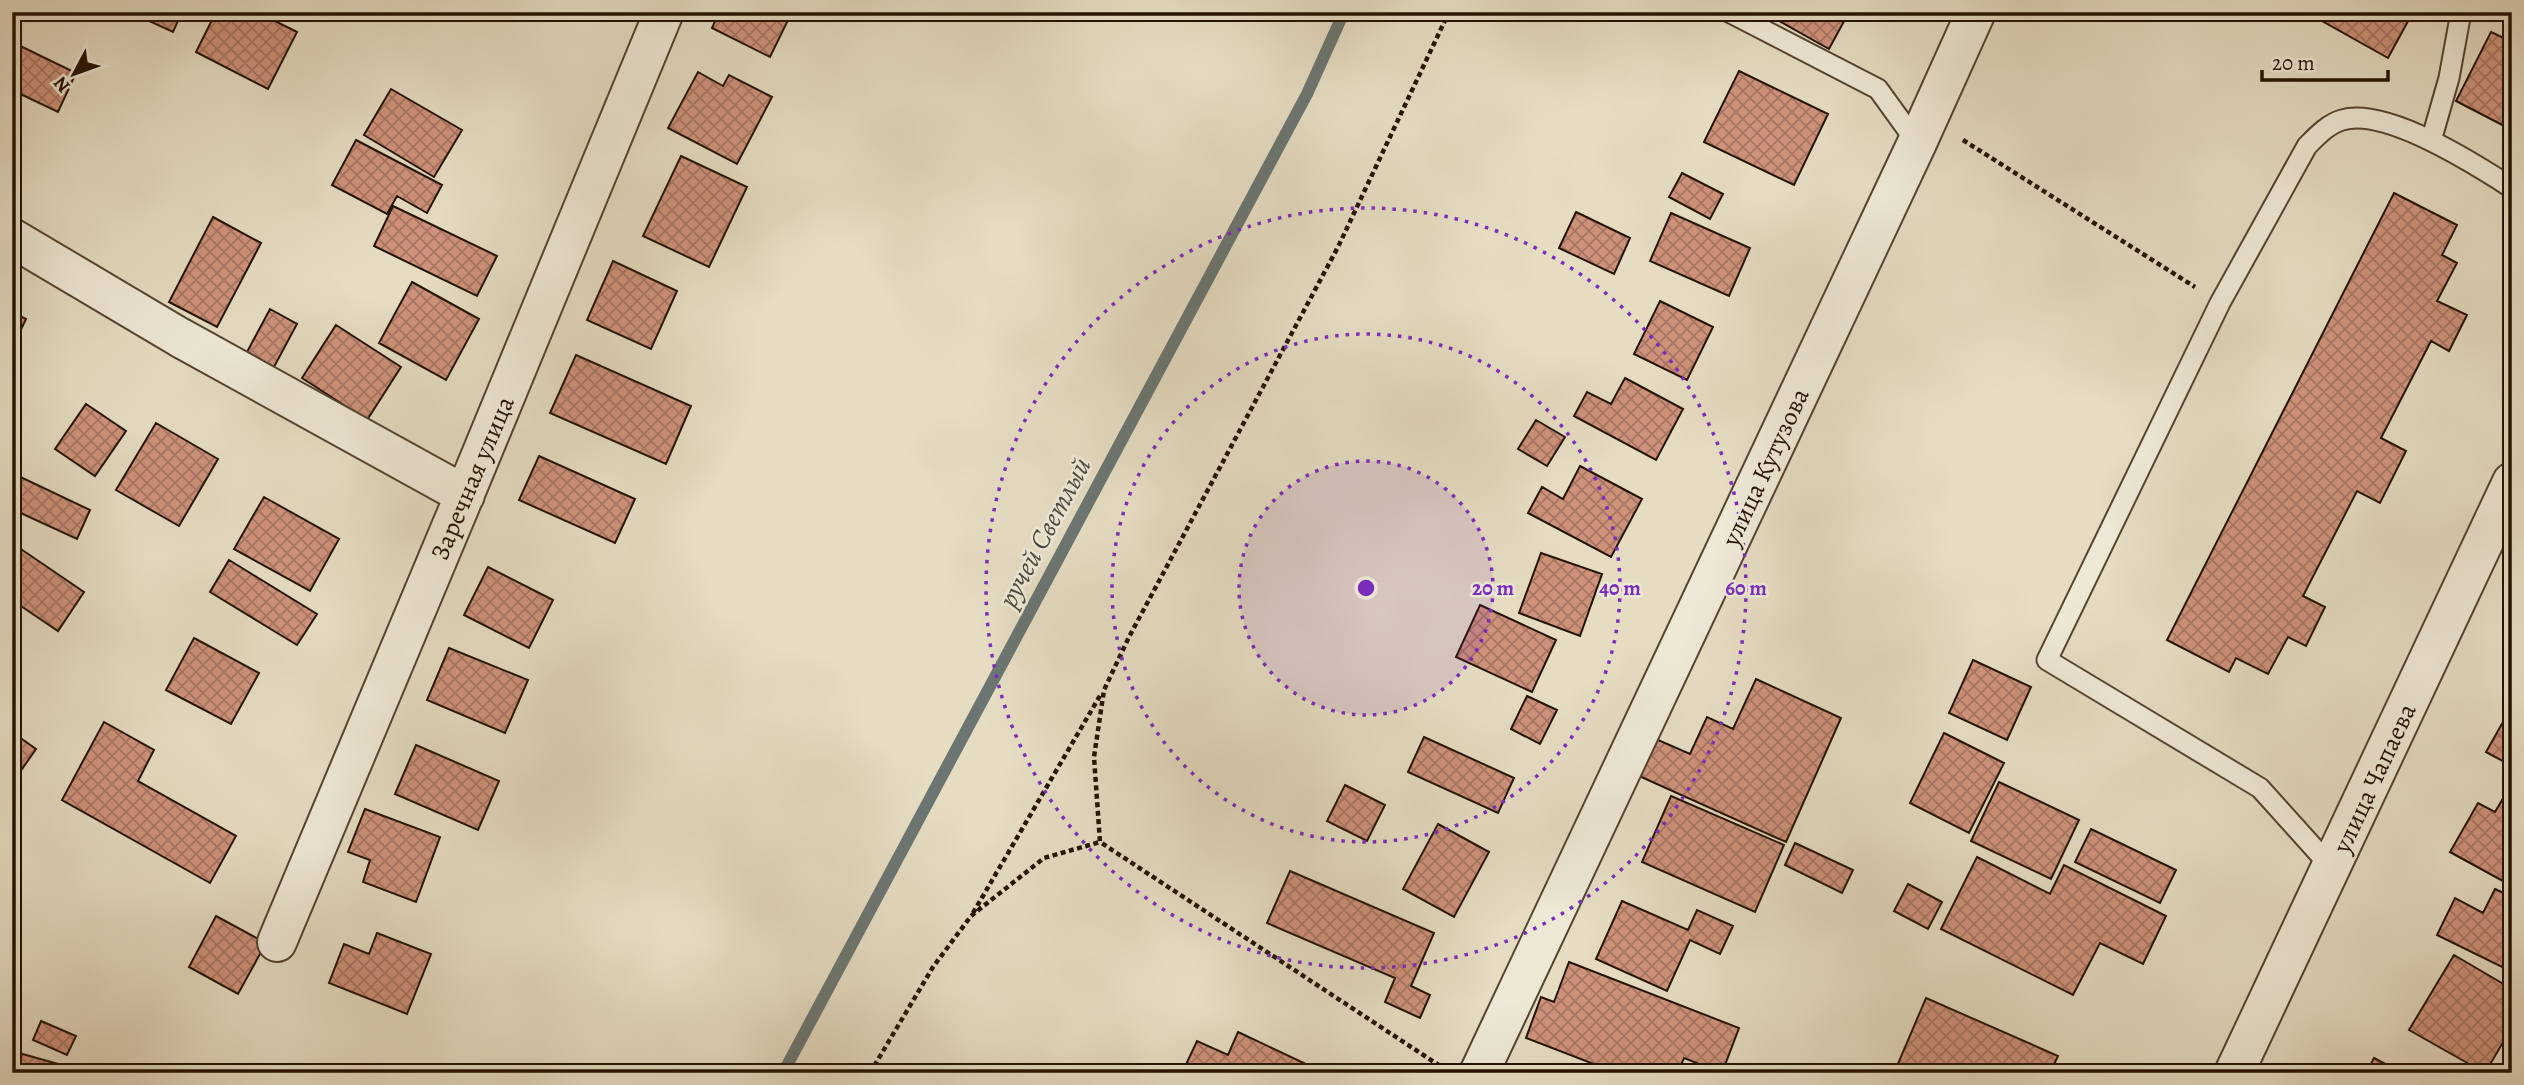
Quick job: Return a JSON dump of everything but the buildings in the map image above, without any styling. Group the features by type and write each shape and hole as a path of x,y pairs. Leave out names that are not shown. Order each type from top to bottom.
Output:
{"street":[{"name":"Заречная улица","path":"276,942 465,495 664,12"},
{"name":"улица Кутузова","path":"1479,1073 1976,12"},
{"path":"12,238 179,337 465,495"},
{"name":"улица Чапаева","path":"2234,1073 2512,482"}],"lane":[{"path":"1729,12 1878,89 1922,130"},
{"path":"2431,141 2449,78 2461,12"},
{"path":"2332,868 2260,789 2047,660 2220,303 2307,146 2324,129 2342,120 2367,118 2431,141 2469,160 2512,188"}],"path":[{"path":"870,1073 933,967 971,916 1104,690 1129,638 1338,247 1449,12"},
{"path":"1922,130 2220,303"},
{"path":"1100,842 1094,757 1104,690"},
{"path":"971,916 1044,858 1100,842 1449,1073"}],"waterway":[{"name":"ручей Светлый","path":"783,1073 1307,94 1344,12"}]}
